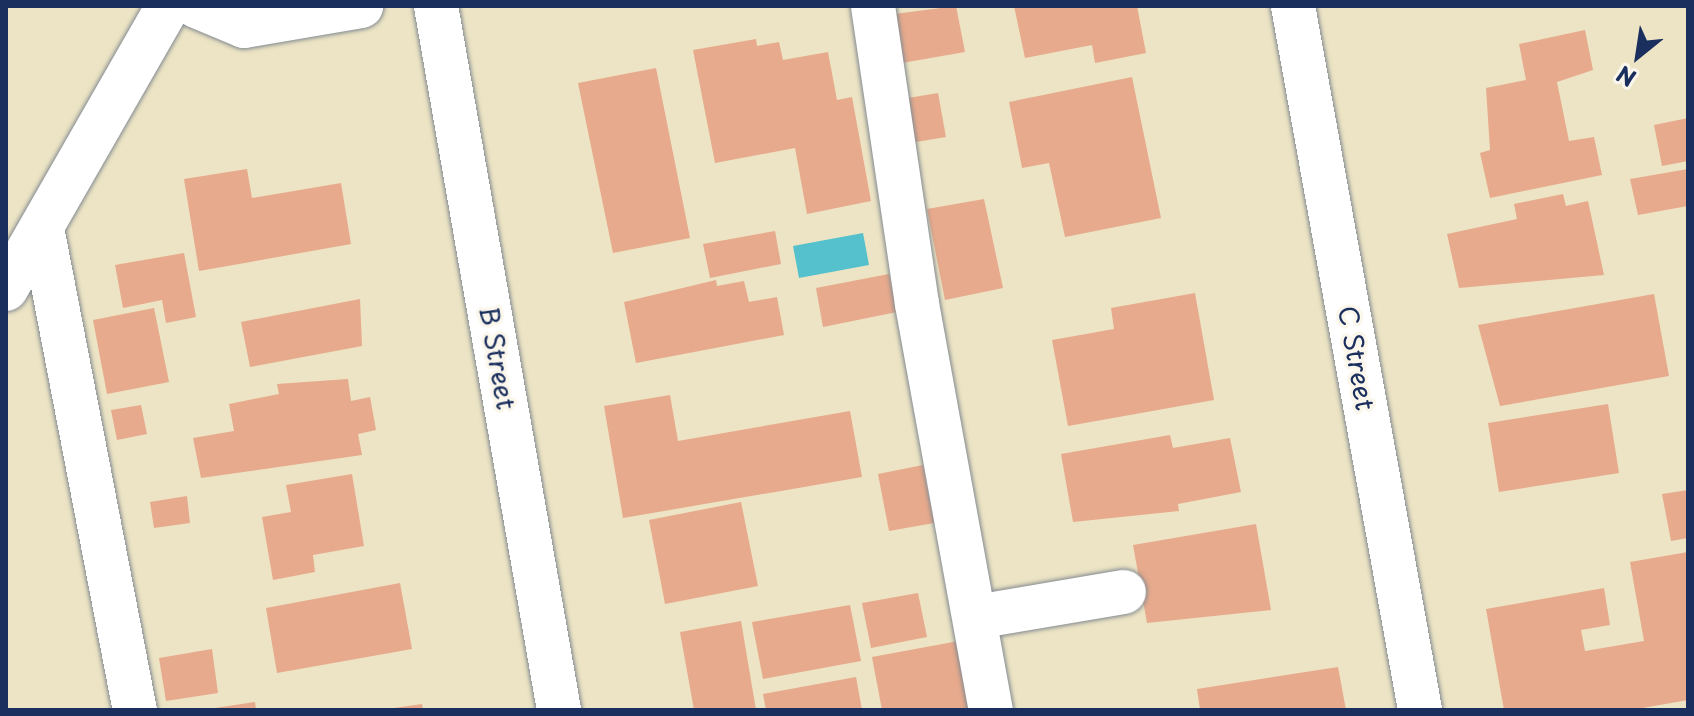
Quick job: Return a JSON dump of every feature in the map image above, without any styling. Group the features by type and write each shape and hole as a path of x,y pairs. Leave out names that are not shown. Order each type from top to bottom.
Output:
{"street":[{"path":"6,289 168,6"},
{"path":"196,6 244,26 361,6"},
{"name":"B Street","path":"436,6 559,710"},
{"path":"873,6 917,304 991,710"},
{"name":"C Street","path":"1293,6 1420,710"},
{"path":"42,228 135,710"},
{"path":"976,617 1124,592"}],"water":[{"path":"863,233 869,265 799,278 793,246"}],"building":[{"path":"956,6 965,52 896,64 887,15"},
{"path":"1014,6 1137,6 1146,53 1095,63 1092,45 1025,58"},
{"path":"1585,30 1593,70 1557,82 1569,141 1594,137 1602,175 1490,198 1480,153 1490,150 1486,88 1526,80 1519,44"},
{"path":"756,39 757,46 779,42 783,60 828,52 837,100 852,97 871,201 807,214 795,148 715,163 693,50"},
{"path":"656,68 690,238 613,253 578,83"},
{"path":"1132,77 1161,218 1065,237 1049,163 1022,168 1009,102"},
{"path":"938,93 946,137 904,144 896,100"},
{"path":"1688,118 1688,161 1662,166 1654,125"},
{"path":"247,169 252,198 341,183 351,244 199,271 184,179"},
{"path":"1688,169 1688,206 1638,215 1630,179"},
{"path":"1563,194 1566,206 1588,201 1604,275 1459,288 1447,234 1517,219 1514,204"},
{"path":"984,199 1003,288 945,300 927,209"},
{"path":"775,231 781,264 710,278 703,244"},
{"path":"184,253 196,317 166,323 162,300 123,308 115,265"},
{"path":"889,274 897,312 823,327 816,288"},
{"path":"716,280 717,286 744,281 749,302 777,297 784,335 636,363 624,302"},
{"path":"1195,293 1214,400 1068,426 1052,340 1114,329 1111,308"},
{"path":"1654,294 1669,376 1500,406 1478,325"},
{"path":"360,299 362,346 250,367 241,322"},
{"path":"154,308 169,382 107,394 93,320"},
{"path":"348,379 351,401 370,397 376,430 358,434 362,455 201,478 193,438 234,431 229,404 279,394 277,384"},
{"path":"670,395 678,441 850,411 862,477 623,518 604,406"},
{"path":"1608,404 1619,473 1499,492 1488,423"},
{"path":"141,405 147,434 117,440 111,410"},
{"path":"1170,435 1173,448 1230,438 1241,492 1178,504 1179,511 1073,522 1061,454"},
{"path":"923,465 934,523 889,531 878,474"},
{"path":"352,474 364,546 313,555 315,572 273,580 262,517 291,512 286,485"},
{"path":"1688,490 1688,538 1671,541 1662,494"},
{"path":"187,496 190,523 154,528 150,502"},
{"path":"741,502 758,586 665,604 649,520"},
{"path":"1256,524 1271,610 1147,623 1133,545"},
{"path":"1688,552 1688,700 1631,710 1504,710 1486,609 1604,588 1610,625 1581,630 1585,651 1644,641 1630,562"},
{"path":"400,583 412,649 277,673 266,608"},
{"path":"918,593 927,637 871,648 862,603"},
{"path":"850,605 861,661 763,679 752,622"},
{"path":"741,621 756,710 694,710 680,632"},
{"path":"964,640 977,710 882,710 872,657"},
{"path":"212,649 218,693 166,701 159,658"},
{"path":"1338,667 1346,710 1200,710 1197,689"},
{"path":"856,677 862,710 766,710 763,694"},
{"path":"255,702 256,710 215,710 215,708"},
{"path":"422,704 423,710 394,710 394,708"}]}
